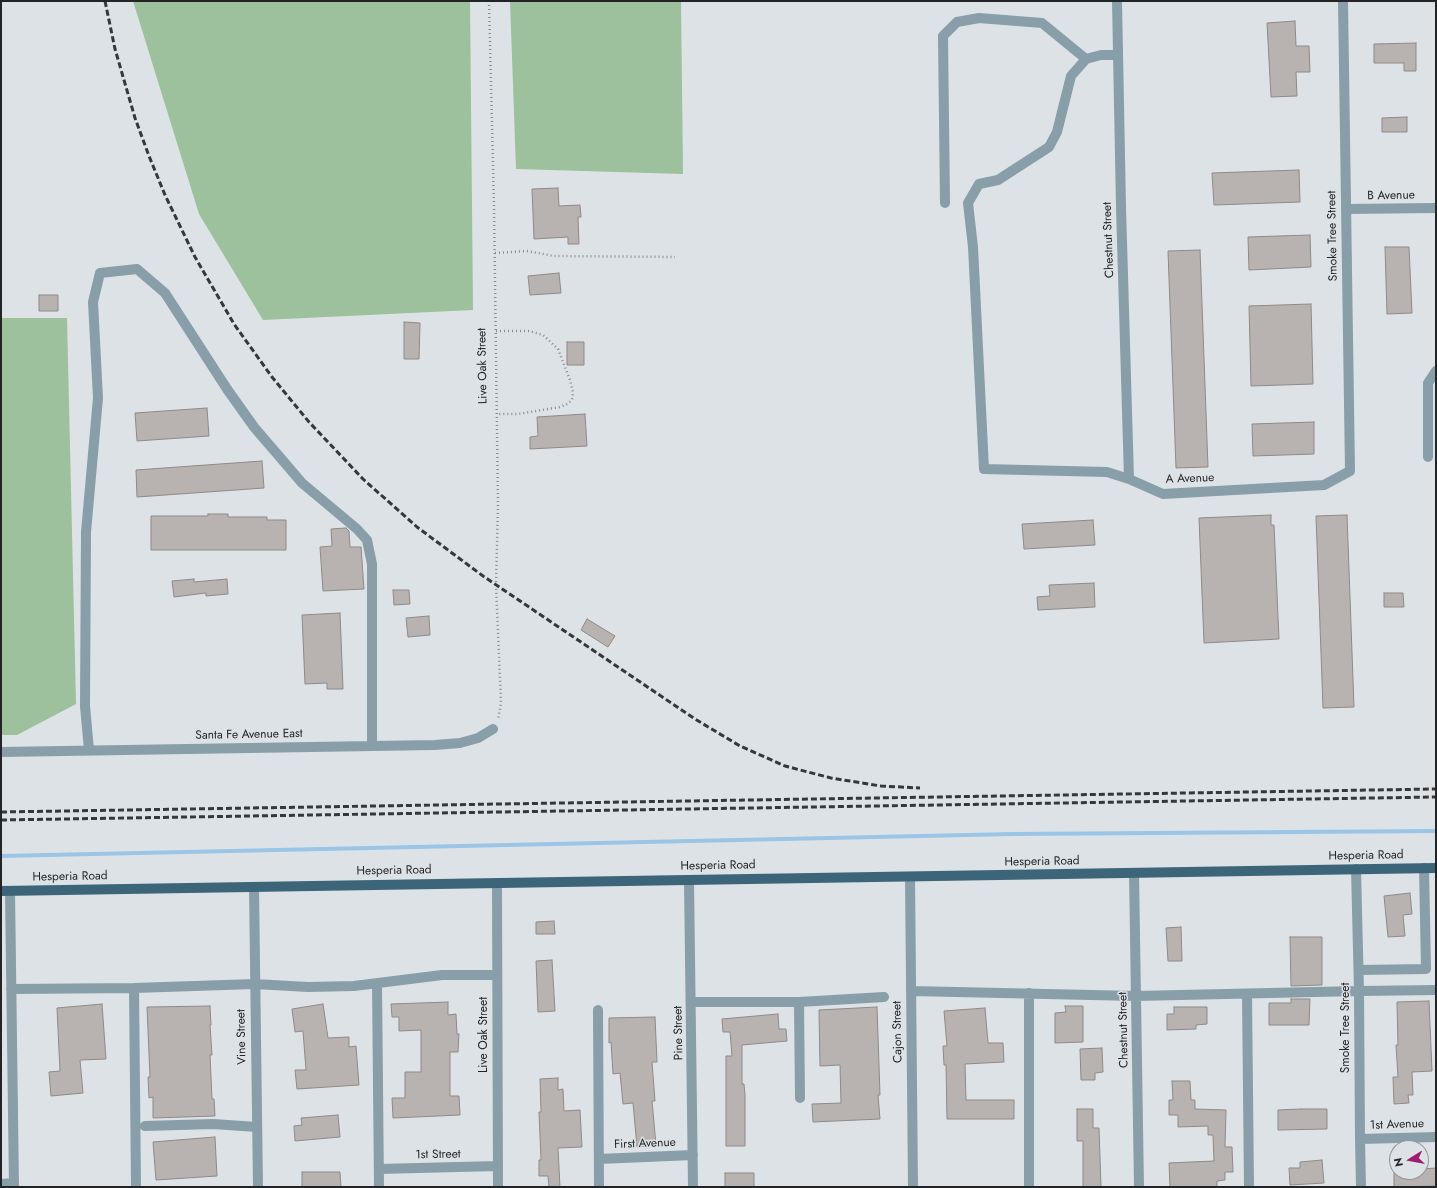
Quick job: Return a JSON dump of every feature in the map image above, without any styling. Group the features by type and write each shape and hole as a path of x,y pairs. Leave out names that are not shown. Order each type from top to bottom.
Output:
{"main road":[{"name":"Hesperia Road","path":"5,891 1436,868"}],"street":[{"name":"Chestnut Street","path":"1117,1 1129,479"},
{"name":"Smoke Tree Street","path":"1343,1 1350,471"},
{"path":"945,203 943,36 957,22 979,18 1042,23 1086,59 1101,55 1118,55"},
{"name":"A Avenue","path":"1086,59 1071,76 1057,132 1049,146 998,180 979,184 968,203 973,247 984,469 1107,472 1129,479 1163,494 1324,485 1350,471"},
{"name":"B Avenue","path":"1346,210 1436,208"},
{"path":"89,750 85,706 86,532 98,398 92,302 100,273 137,269 164,293 227,389 254,427 302,483 367,540 372,564 372,746"},
{"path":"1428,457 1428,383 1436,371"},
{"name":"Santa Fe Avenue East","path":"1,752 372,746 460,743 478,738 493,729"},
{"path":"1359,970 1426,969 1424,868"},
{"name":"Smoke Tree Street","path":"1356,869 1360,991 1361,1187"},
{"name":"Chestnut Street","path":"1134,873 1139,1187"},
{"name":"Cajon Street","path":"910,876 913,1187"},
{"name":"Pine Street","path":"689,880 694,1187"},
{"name":"Live Oak Street","path":"497,882 498,1187"},
{"name":"Vine Street","path":"254,887 258,1187"},
{"path":"1,1184 14,1185 11,989 5,891"},
{"path":"11,989 134,988 255,984 308,987 354,986 442,975 497,975"},
{"path":"377,983 379,1187"},
{"path":"134,988 136,1187"},
{"path":"911,991 1136,996 1436,990"},
{"path":"1029,994 1029,1187"},
{"path":"1247,994 1249,1187"},
{"path":"692,1002 799,1002 884,998"},
{"path":"799,1002 800,1098"},
{"path":"598,1010 599,1187"},
{"path":"145,1126 213,1124 257,1127"},
{"name":"1st Avenue","path":"1360,1139 1436,1137"},
{"name":"First Avenue","path":"599,1159 693,1155"},
{"name":"1st Street","path":"378,1169 497,1166"}],"path":[{"name":"Live Oak Street","path":"489,1 496,330 498,505 496,585 501,703 499,719 493,729"},
{"path":"495,253 527,251 554,256 676,257"},
{"path":"496,330 529,331 543,335 558,349 573,392 572,400 560,407 518,414 496,414"}],"green space":[{"path":"133,1 470,1 473,310 263,320 199,214"},
{"path":"510,1 681,1 683,174 516,169"},
{"path":"1,318 67,318 76,704 17,735 1,735"}],"building":[{"path":"1295,21 1296,46 1309,46 1310,72 1296,72 1297,96 1271,97 1267,23"},
{"path":"1416,43 1416,71 1404,71 1404,63 1374,63 1374,44"},
{"path":"1407,117 1407,132 1382,132 1382,118"},
{"path":"1299,170 1300,202 1214,205 1212,173"},
{"path":"558,188 559,206 580,205 581,217 578,217 579,244 568,244 568,237 534,239 532,189"},
{"path":"1310,235 1311,267 1249,270 1248,237"},
{"path":"1385,247 1409,247 1412,313 1387,314"},
{"path":"1200,250 1208,467 1176,468 1168,251"},
{"path":"559,273 561,293 530,295 528,276"},
{"path":"39,295 58,295 58,311 39,311"},
{"path":"1311,304 1313,384 1251,386 1249,306"},
{"path":"404,322 420,323 419,359 404,359"},
{"path":"567,342 584,342 584,365 567,365"},
{"path":"207,408 209,436 137,441 135,413"},
{"path":"585,414 587,446 530,449 530,437 538,436 537,417"},
{"path":"1314,422 1314,454 1253,456 1252,424"},
{"path":"262,461 264,488 137,497 136,470"},
{"path":"208,514 228,514 228,517 267,517 267,520 286,520 286,550 151,550 151,516 208,516"},
{"path":"1271,515 1271,525 1274,525 1279,639 1204,643 1199,518"},
{"path":"1347,515 1354,707 1323,708 1316,516"},
{"path":"1093,520 1095,545 1024,549 1022,524"},
{"path":"346,528 349,531 350,547 361,547 364,589 323,591 320,547 332,546 331,529"},
{"path":"194,579 194,582 227,579 228,594 206,596 206,593 174,597 172,581"},
{"path":"1094,583 1095,607 1038,610 1037,597 1050,596 1049,585"},
{"path":"393,590 409,590 410,604 394,605"},
{"path":"1384,593 1403,593 1404,607 1384,607"},
{"path":"340,613 343,689 327,689 327,683 305,684 302,615"},
{"path":"429,616 430,635 408,637 406,618"},
{"path":"587,619 615,636 608,647 581,630"},
{"path":"1410,893 1412,914 1403,915 1405,936 1388,937 1384,896"},
{"path":"554,921 555,934 536,934 536,922"},
{"path":"1181,927 1182,961 1168,961 1166,928"},
{"path":"1290,937 1322,937 1322,985 1291,986"},
{"path":"552,960 555,1011 538,1012 536,961"},
{"path":"1291,999 1310,999 1309,1025 1269,1025 1269,1003 1291,1003"},
{"path":"1429,1001 1432,1071 1412,1072 1413,1095 1408,1095 1409,1103 1394,1104 1393,1077 1398,1077 1396,1045 1398,1045 1397,1002"},
{"path":"448,1002 448,1015 456,1014 457,1034 459,1034 458,1052 450,1052 450,1096 459,1096 460,1115 393,1118 392,1098 405,1098 405,1072 421,1072 421,1030 399,1031 399,1017 392,1017 391,1004"},
{"path":"102,1004 106,1059 80,1060 83,1093 51,1096 49,1072 60,1071 57,1008"},
{"path":"323,1004 328,1038 349,1037 349,1047 356,1046 359,1085 297,1089 295,1070 306,1070 303,1031 295,1032 292,1009"},
{"path":"210,1006 212,1099 214,1099 215,1116 153,1118 153,1097 149,1098 148,1077 150,1077 147,1007"},
{"path":"1065,1006 1083,1006 1083,1042 1055,1043 1055,1013 1066,1012"},
{"path":"877,1007 880,1095 878,1095 880,1119 813,1122 812,1104 841,1103 840,1065 820,1066 819,1010"},
{"path":"1174,1007 1207,1007 1207,1024 1196,1025 1196,1029 1167,1030 1167,1014 1174,1014"},
{"path":"985,1008 988,1043 1003,1043 1004,1062 965,1064 966,1100 1014,1100 1014,1119 947,1119 946,1065 944,1065 943,1046 947,1046 944,1011"},
{"path":"778,1014 779,1029 786,1029 787,1041 742,1045 742,1084 744,1084 745,1095 745,1146 726,1146 726,1056 732,1056 730,1032 723,1032 722,1019"},
{"path":"655,1017 657,1062 652,1062 655,1101 652,1101 656,1145 637,1147 633,1103 623,1104 620,1073 613,1074 611,1042 609,1043 609,1018"},
{"path":"1102,1048 1103,1072 1095,1073 1095,1080 1081,1080 1080,1049"},
{"path":"558,1078 558,1090 563,1089 564,1111 580,1110 582,1147 558,1148 560,1187 549,1187 548,1176 539,1176 539,1160 541,1160 539,1112 541,1112 540,1079"},
{"path":"1172,1081 1190,1081 1191,1100 1195,1100 1195,1109 1226,1110 1225,1147 1232,1147 1233,1172 1225,1172 1225,1180 1217,1181 1217,1187 1170,1187 1169,1163 1214,1161 1213,1135 1208,1135 1208,1126 1178,1127 1178,1115 1169,1115 1169,1100 1173,1100"},
{"path":"1077,1109 1093,1109 1093,1128 1099,1128 1101,1187 1083,1187 1083,1141 1077,1141"},
{"path":"1327,1109 1327,1129 1278,1130 1278,1110"},
{"path":"338,1115 340,1137 295,1141 294,1126 302,1125 301,1118"},
{"path":"215,1137 217,1176 156,1180 153,1142"},
{"path":"1322,1160 1324,1183 1290,1185 1289,1168 1300,1168 1300,1162"},
{"path":"1429,1168 1436,1168 1436,1186 1394,1187 1394,1180 1429,1180"},
{"path":"302,1172 340,1172 341,1187 302,1187"},
{"path":"725,1173 754,1173 754,1187 725,1187"}],"waterway":[{"path":"1,856 1013,834 1436,831"}],"railway":[{"path":"105,1 115,49 135,118 165,195 195,257 234,324 272,377 309,422 363,479 417,527 483,576 695,719 740,746 785,766 831,778 881,786 920,788"},
{"path":"1,812 1436,789"},
{"path":"1,820 1436,797"}]}
